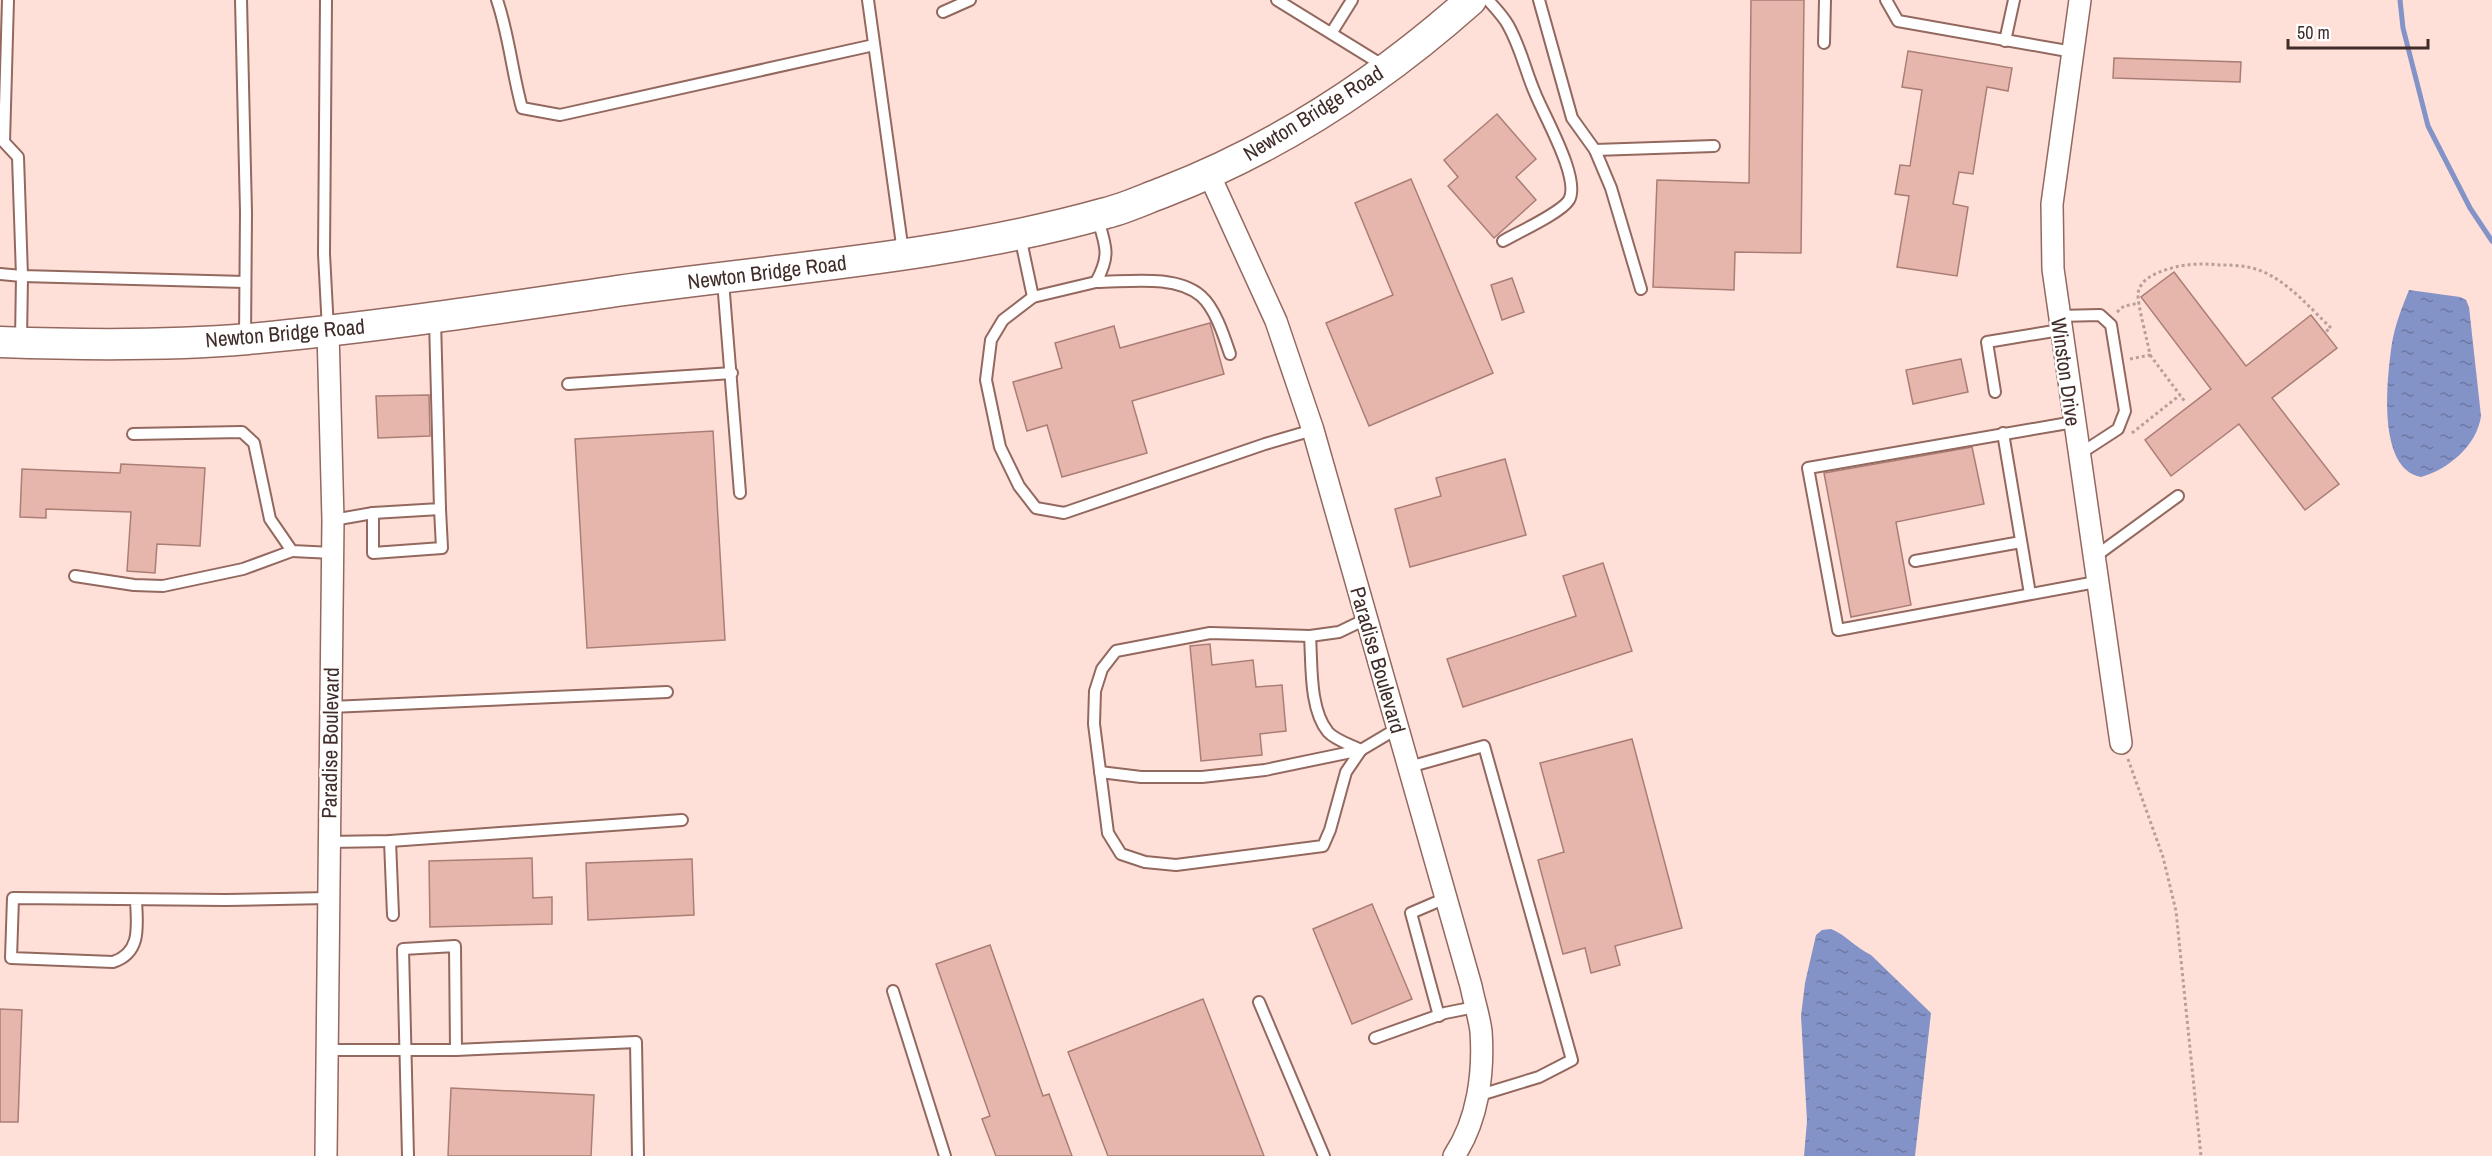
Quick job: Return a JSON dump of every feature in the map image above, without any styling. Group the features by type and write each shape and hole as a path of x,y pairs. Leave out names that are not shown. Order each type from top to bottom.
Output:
{"main road":[{"name":"Newton Bridge Road","path":"10,343 143,344 245,339 435,317 723,276 903,255 1019,236 1097,215 1209,174 1285,136 1388,68 1428,38 1471,0"}],"street":[{"name":"Winston Drive","path":"2080,0 2052,204 2053,269 2096,582 2121,743"},
{"name":"Paradise Boulevard","path":"1209,174 1276,321 1314,430 1476,1007 1481,1029 1482,1070 1477,1096 1462,1144 1454,1156"},
{"name":"Paradise Boulevard","path":"326,1156 333,553 328,330"}],"lane":[{"path":"8,0 4,142 18,157 22,276 10,343"},
{"path":"241,0 246,212 245,339"},
{"path":"326,0 324,254 328,330"},
{"path":"497,0 505,25 514,81 522,108 560,115 874,45"},
{"path":"868,0 903,255"},
{"path":"943,12 970,0"},
{"path":"1277,0 1388,68"},
{"path":"1332,33 1352,0"},
{"path":"1488,0 1507,24 1524,58 1534,91 1565,157 1572,189 1568,201 1550,216 1503,241"},
{"path":"1539,0 1572,118 1595,150 1611,188 1641,288"},
{"path":"1824,43 1825,0"},
{"path":"1886,0 1898,21 2073,52"},
{"path":"2005,41 2014,0"},
{"path":"1595,150 1714,146"},
{"path":"1096,282 1106,264 1106,245 1097,215"},
{"path":"1019,236 1033,297"},
{"path":"0,274 245,282"},
{"path":"723,276 740,493"},
{"path":"1230,354 1222,328 1201,296 1177,284 1096,282 1033,297 1003,320 991,340 986,380 999,447 1019,486 1036,508 1064,513 1265,444 1314,430"},
{"path":"373,513 373,553 442,548 435,317"},
{"path":"1995,393 1987,342 2059,323 2103,318 2111,325 2124,411 2116,430 2078,455"},
{"path":"568,384 732,373"},
{"path":"2074,422 1808,468 1838,630 2096,582"},
{"path":"133,434 242,432 254,443 270,519 292,551"},
{"path":"2003,433 2030,594"},
{"path":"2093,558 2178,496"},
{"path":"333,520 373,513 440,509"},
{"path":"1915,561 2021,542"},
{"path":"75,576 134,585 163,586 243,569 292,551 333,553"},
{"path":"1361,750 1346,772 1330,830 1323,846 1176,866 1145,862 1121,854 1108,833 1094,724 1095,691 1102,669 1116,651 1210,633 1310,636 1339,632 1366,619"},
{"path":"1310,636 1313,695 1323,723 1329,734 1361,750"},
{"path":"331,707 666,692"},
{"path":"1100,772 1141,777 1202,777 1265,770 1361,750 1398,728"},
{"path":"1409,767 1484,746 1572,1060 1539,1077 1477,1096"},
{"path":"328,842 390,841 682,820"},
{"path":"390,841 393,915"},
{"path":"136,900 137,927 133,950 125,958 113,962 12,958 13,898 136,900 328,898"},
{"path":"1440,1016 1411,913 1446,898"},
{"path":"408,1156 403,949 455,946 456,1050"},
{"path":"894,991 945,1156"},
{"path":"1259,1002 1324,1156"},
{"path":"1375,1038 1440,1016 1476,1007"},
{"path":"327,1050 456,1050 636,1042 638,1156"}],"path":[{"path":"2186,403 2150,356 2138,294 2142,284 2152,275 2182,265 2194,264 2248,267 2273,278 2303,301 2331,328 2325,332"},
{"path":"2103,318 2124,306 2140,303"},
{"path":"2117,362 2150,356"},
{"path":"2116,430 2122,441 2180,395"},
{"path":"2121,743 2163,857 2176,911 2201,1156"}],"water":[{"path":"2409,290 2460,297 2466,300 2469,307 2481,416 2474,437 2468,446 2442,468 2421,477 2407,470 2397,457 2391,440 2388,420 2388,377 2392,343"},
{"path":"1831,929 1871,955 1931,1013 1915,1156 1804,1156 1807,1121 1801,1016 1805,983 1816,935 1822,930"}],"building":[{"path":"1751,0 1804,0 1801,253 1735,252 1734,290 1653,287 1657,180 1749,183"},
{"path":"1908,51 2012,68 2008,91 1987,87 1973,174 1959,172 1953,204 1968,207 1957,276 1897,267 1909,196 1895,194 1900,165 1910,166 1922,90 1902,87"},
{"path":"2114,58 2241,62 2240,82 2113,78"},
{"path":"1497,114 1536,159 1516,177 1536,200 1494,238 1448,186 1458,177 1444,160"},
{"path":"1411,179 1493,373 1369,426 1326,323 1393,295 1355,203"},
{"path":"2174,272 2246,366 2311,315 2337,348 2272,398 2339,484 2305,510 2239,424 2171,476 2145,440 2211,389 2141,297"},
{"path":"1512,278 1524,312 1502,320 1491,285"},
{"path":"1210,323 1224,374 1132,401 1147,453 1062,477 1047,425 1027,431 1013,382 1062,368 1055,343 1114,326 1120,348"},
{"path":"1961,359 1968,392 1913,404 1906,370"},
{"path":"429,395 430,436 378,438 376,396"},
{"path":"713,431 725,640 587,648 575,439"},
{"path":"1972,447 1984,504 1896,522 1911,605 1851,617 1824,473"},
{"path":"1505,459 1526,535 1410,567 1395,509 1441,496 1436,478"},
{"path":"121,464 205,468 200,546 157,544 155,573 127,571 131,512 46,509 46,518 20,517 22,469 120,473"},
{"path":"1603,563 1632,651 1463,707 1447,659 1576,616 1563,576"},
{"path":"1210,644 1212,665 1253,660 1256,687 1282,685 1286,731 1260,734 1262,755 1201,761 1190,646"},
{"path":"1632,739 1682,928 1615,946 1620,965 1591,973 1585,948 1563,954 1538,860 1564,852 1540,763"},
{"path":"532,858 533,898 552,897 552,924 430,927 429,861"},
{"path":"692,859 694,915 588,920 586,863"},
{"path":"1372,904 1412,999 1352,1024 1313,929"},
{"path":"990,945 1043,1096 1049,1094 1072,1156 996,1156 982,1119 990,1116 936,964"},
{"path":"1203,999 1264,1156 1108,1156 1068,1052"},
{"path":"0,1009 22,1010 18,1122 0,1122"},
{"path":"451,1088 594,1095 591,1156 448,1156"}],"waterway":[{"path":"2400,0 2403,28 2428,126 2470,208 2492,241"}]}
